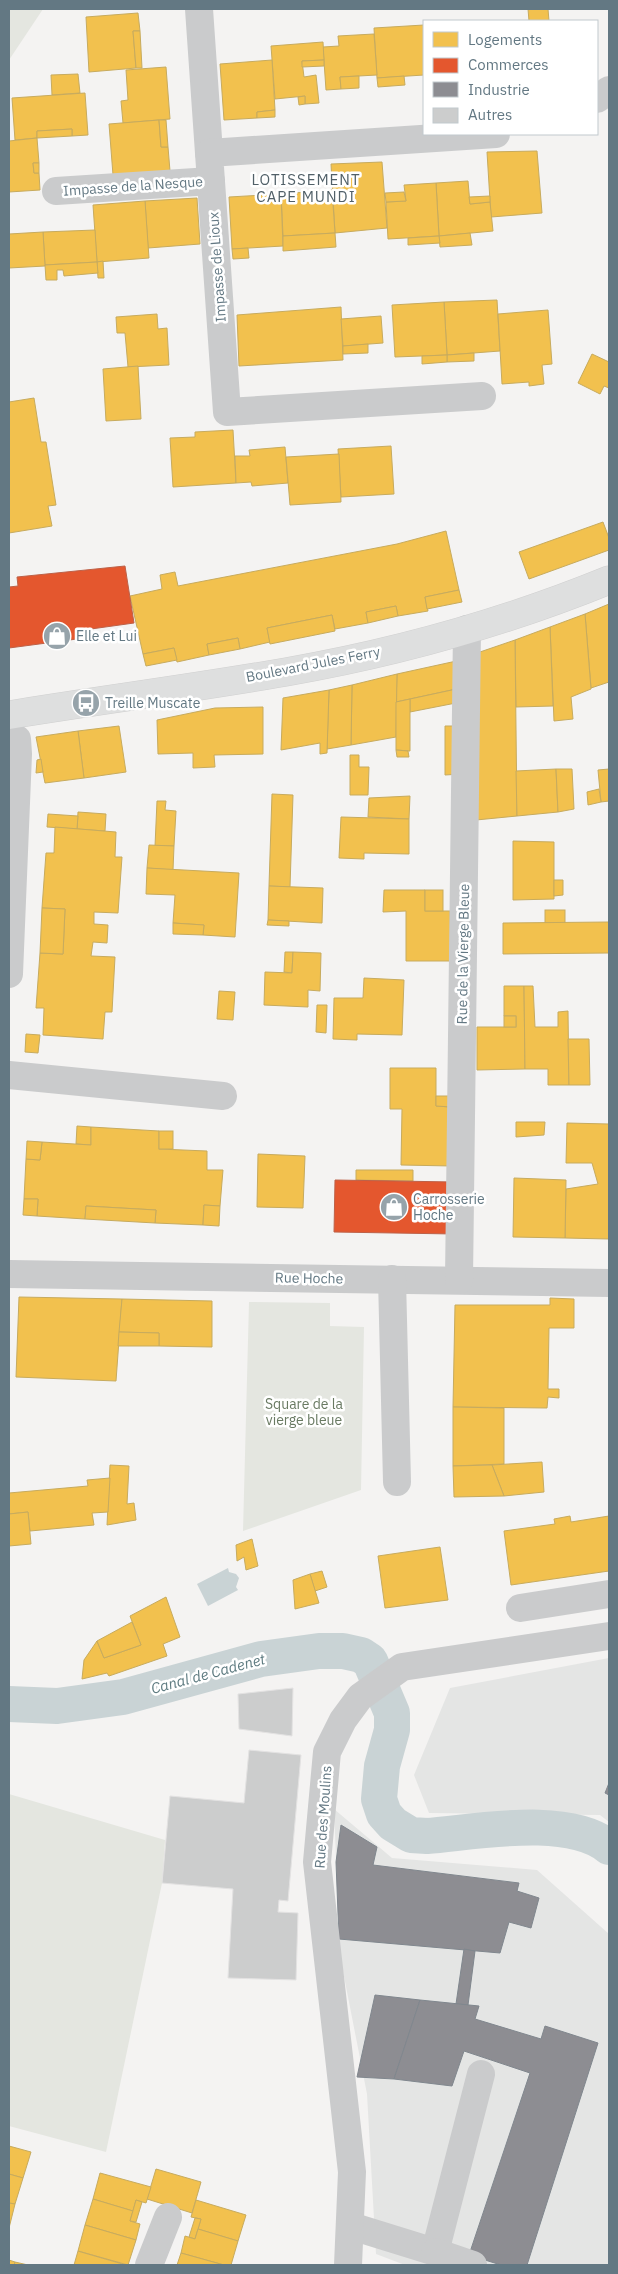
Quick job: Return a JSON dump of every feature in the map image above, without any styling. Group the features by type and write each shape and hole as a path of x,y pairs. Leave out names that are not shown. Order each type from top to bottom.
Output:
{"main road":[{"name":"Boulevard Jules Ferry","path":"12,727 371,654 467,629 609,580"}],"street":[{"name":"Impasse de Lioux","path":"199,9 227,412 482,396"},
{"path":"598,98 609,90"},
{"path":"209,154 482,135"},
{"name":"Impasse de la Nesque","path":"56,191 211,181"},
{"name":"Rue de la Vierge Bleue","path":"459,1280 467,629"},
{"path":"9,974 18,754 12,727"},
{"path":"9,1075 223,1096"},
{"name":"Rue Hoche","path":"9,1274 609,1283"},
{"path":"392,1279 397,1482"},
{"path":"520,1608 609,1594"},
{"name":"Rue des Moulins","path":"348,2265 352,2172 317,1862 328,1752 343,1720 360,1697 402,1667 609,1636"},
{"path":"435,2252 481,2074"},
{"path":"149,2265 168,2217"},
{"path":"351,2226 473,2265"}],"shaded area":[{"path":"228,1568 229,1572 236,1574 239,1578 236,1587 238,1590 208,1606 197,1584"},
{"path":"609,1658 609,1822 600,1815 429,1813 414,1775 450,1688"},
{"path":"334,1809 392,1858 537,1870 609,1934 609,2265 405,2265 376,2254 367,2094 340,1956"}],"green space":[{"path":"9,9 43,9 9,60"},
{"name":"Square de la vierge bleue","path":"249,1302 330,1303 330,1326 364,1327 361,1490 243,1531"},
{"path":"9,1794 165,1840 162,1883 106,2152 9,2126"}],"building: Logements":[{"path":"528,9 548,9 549,20 529,20"},
{"path":"138,13 140,31 133,31 136,68 89,72 86,17"},
{"path":"423,25 423,75 377,78 374,28"},
{"path":"133,31 140,31 142,68 136,68"},
{"path":"374,34 377,75 340,77 341,89 326,90 323,47 339,46 338,36"},
{"path":"323,42 324,60 302,61 304,77 316,75 319,103 305,104 305,96 275,99 271,46"},
{"path":"272,60 275,110 257,112 257,118 224,120 220,64"},
{"path":"324,60 324,66 302,67 302,61"},
{"path":"166,67 170,119 123,123 121,101 128,100 126,70"},
{"path":"78,74 80,93 52,95 51,75"},
{"path":"359,76 359,88 341,89 340,77"},
{"path":"404,76 405,85 378,87 377,78"},
{"path":"85,93 88,135 72,136 72,129 37,131 37,138 15,140 12,98"},
{"path":"305,96 305,104 299,105 298,97"},
{"path":"275,110 275,117 257,118 257,112"},
{"path":"159,120 161,147 168,147 170,171 113,175 109,124"},
{"path":"159,120 166,120 168,147 161,147"},
{"path":"72,129 72,136 37,138 37,131"},
{"path":"37,138 39,163 33,163 34,173 39,173 40,190 9,192 9,141"},
{"path":"537,151 542,213 491,217 487,152"},
{"path":"382,162 387,228 335,233 331,164"},
{"path":"33,163 39,163 39,173 34,173"},
{"path":"468,181 470,204 490,202 493,231 439,236 436,183"},
{"path":"436,183 439,236 388,239 386,202 406,201 404,185"},
{"path":"332,190 335,233 283,236 281,194"},
{"path":"404,192 406,201 386,202 385,193"},
{"path":"281,194 283,246 232,249 229,197"},
{"path":"490,196 490,202 470,204 469,197"},
{"path":"197,198 200,244 148,248 145,201"},
{"path":"145,201 149,258 97,262 93,205"},
{"path":"95,230 97,262 45,265 43,232"},
{"path":"43,232 45,266 9,268 9,234"},
{"path":"335,233 336,247 283,251 283,236"},
{"path":"470,233 472,245 440,247 439,236"},
{"path":"439,236 440,243 408,245 408,238"},
{"path":"248,248 249,258 233,259 232,249"},
{"path":"103,261 104,278 98,278 97,262"},
{"path":"97,262 98,273 64,276 63,270 57,270 57,280 46,280 45,265"},
{"path":"497,300 500,351 447,355 444,302"},
{"path":"444,302 447,355 395,357 392,305"},
{"path":"341,307 343,360 239,366 237,315"},
{"path":"548,310 552,364 542,365 544,384 529,386 529,382 502,384 498,314"},
{"path":"157,314 158,329 167,328 169,365 128,367 125,333 117,333 116,317"},
{"path":"381,316 383,343 343,346 341,319"},
{"path":"368,344 368,353 343,354 343,346"},
{"path":"474,353 474,361 447,362 447,355"},
{"path":"592,354 609,362 609,388 604,386 600,394 578,383"},
{"path":"447,355 447,362 422,364 422,356"},
{"path":"138,366 141,419 106,421 103,369"},
{"path":"34,398 41,442 46,442 56,505 48,506 52,526 9,533 9,402"},
{"path":"233,430 236,483 173,487 170,438 195,437 195,432"},
{"path":"391,446 394,494 341,497 338,449"},
{"path":"285,447 288,483 252,486 251,482 236,483 235,456 250,456 249,450"},
{"path":"339,454 341,502 290,505 286,457"},
{"path":"603,522 609,538 609,550 529,579 519,552"},
{"path":"446,531 459,590 425,597 428,611 398,616 396,606 366,612 368,623 335,629 332,615 267,628 270,642 240,649 238,638 207,644 209,655 177,662 174,648 143,654 130,596 162,589 160,575 175,572 178,586 397,544"},
{"path":"459,590 462,602 427,609 425,597"},
{"path":"609,604 609,682 591,688 585,614"},
{"path":"396,606 398,616 368,623 366,612"},
{"path":"585,614 591,689 571,697 573,719 554,721 550,627"},
{"path":"332,615 335,631 270,644 267,628"},
{"path":"550,627 553,706 516,707 515,640"},
{"path":"238,638 240,649 209,655 207,644"},
{"path":"515,640 517,816 476,820 477,653"},
{"path":"174,648 177,660 146,666 143,654"},
{"path":"461,660 461,688 396,702 397,674"},
{"path":"397,674 396,737 351,745 352,685"},
{"path":"352,685 351,745 327,749 329,690"},
{"path":"461,688 461,702 410,712 410,699"},
{"path":"329,690 327,753 320,754 320,743 281,750 283,698"},
{"path":"410,699 410,751 396,750 396,702"},
{"path":"263,707 263,754 214,755 215,767 193,768 193,753 158,754 157,720 215,708"},
{"path":"119,726 126,772 84,778 78,731"},
{"path":"445,726 461,726 461,774 445,775"},
{"path":"78,731 84,778 45,783 36,737"},
{"path":"396,750 408,751 409,757 397,757"},
{"path":"350,755 359,755 359,767 369,767 368,795 350,795"},
{"path":"41,759 43,772 36,773 37,760"},
{"path":"556,769 558,812 517,816 516,771"},
{"path":"556,769 572,769 574,809 558,812"},
{"path":"609,769 609,801 601,802 598,770"},
{"path":"599,789 601,802 588,805 587,792"},
{"path":"272,794 293,795 290,887 269,886"},
{"path":"410,796 409,819 368,817 369,798"},
{"path":"157,801 166,801 165,810 176,811 174,846 155,846"},
{"path":"78,812 106,814 105,831 77,829"},
{"path":"48,814 78,816 77,829 47,827"},
{"path":"341,817 409,819 409,854 364,853 364,859 339,858"},
{"path":"55,827 116,832 115,857 122,857 118,913 94,912 94,924 108,925 107,943 93,942 91,956 115,957 112,1012 105,1012 103,1039 43,1035 44,1008 36,1008 40,953 63,954 65,909 42,908 46,853 54,853"},
{"path":"513,841 554,842 554,899 513,900"},
{"path":"149,845 174,846 173,870 147,868"},
{"path":"147,868 239,873 235,937 203,935 204,925 173,923 175,895 146,894"},
{"path":"554,880 563,880 563,895 554,896"},
{"path":"269,886 323,888 322,923 268,920"},
{"path":"384,890 425,890 425,911 450,911 451,961 406,961 406,911 383,912"},
{"path":"425,890 443,890 443,911 425,911"},
{"path":"42,908 65,909 63,954 40,953"},
{"path":"545,910 565,910 565,923 545,923"},
{"path":"268,920 289,921 289,926 267,925"},
{"path":"609,922 609,953 503,954 503,923"},
{"path":"173,923 204,925 203,935 173,934"},
{"path":"285,952 293,952 292,973 284,972"},
{"path":"293,952 321,953 320,991 308,990 308,1007 264,1005 265,972 292,973"},
{"path":"364,978 404,980 402,1035 357,1034 357,1040 333,1039 334,998 363,998"},
{"path":"504,986 524,986 525,1069 477,1070 477,1027 516,1027 516,1016 504,1016"},
{"path":"524,986 533,986 535,1027 558,1027 558,1012 568,1011 569,1085 548,1085 548,1069 525,1069"},
{"path":"219,991 235,992 233,1020 217,1019"},
{"path":"317,1005 327,1005 326,1033 316,1032"},
{"path":"504,1016 516,1016 516,1027 504,1027"},
{"path":"26,1034 40,1035 38,1053 25,1052"},
{"path":"568,1039 589,1039 590,1085 569,1085"},
{"path":"390,1068 436,1068 436,1106 451,1107 452,1166 401,1165 402,1109 390,1109"},
{"path":"436,1096 451,1096 451,1107 436,1106"},
{"path":"516,1122 545,1122 544,1135 516,1137"},
{"path":"567,1123 609,1124 609,1239 565,1238 566,1189 598,1184 592,1163 566,1163"},
{"path":"77,1126 91,1127 91,1145 76,1144"},
{"path":"91,1127 159,1131 159,1149 207,1151 207,1170 223,1170 220,1206 204,1205 203,1225 155,1223 156,1210 86,1206 85,1219 37,1216 38,1199 24,1199 26,1159 40,1160 42,1142 91,1145"},
{"path":"159,1131 173,1131 173,1149 159,1149"},
{"path":"27,1141 42,1142 40,1160 26,1159"},
{"path":"258,1154 305,1156 303,1208 257,1207"},
{"path":"356,1170 413,1170 413,1181 356,1180"},
{"path":"514,1178 566,1180 565,1238 513,1237"},
{"path":"24,1199 38,1199 37,1216 23,1215"},
{"path":"204,1205 220,1206 219,1226 203,1225"},
{"path":"86,1206 156,1210 155,1223 85,1219"},
{"path":"19,1297 122,1299 116,1381 16,1377"},
{"path":"550,1298 574,1299 574,1328 549,1328 548,1389 559,1389 559,1398 548,1397 547,1408 453,1407 455,1305 550,1305"},
{"path":"122,1299 212,1301 212,1347 159,1346 159,1333 119,1332"},
{"path":"119,1332 159,1333 159,1346 118,1346"},
{"path":"453,1407 504,1408 504,1464 453,1466"},
{"path":"542,1462 544,1492 504,1496 492,1465"},
{"path":"110,1465 129,1466 127,1504 134,1503 136,1520 107,1525"},
{"path":"492,1465 504,1496 454,1497 453,1466"},
{"path":"110,1478 108,1512 92,1513 94,1525 30,1531 28,1512 9,1514 9,1493 88,1486 87,1480"},
{"path":"28,1512 31,1544 9,1546 9,1514"},
{"path":"570,1516 571,1522 609,1516 609,1571 511,1585 504,1531 555,1524 554,1519"},
{"path":"252,1539 258,1566 246,1570 244,1557 237,1561 236,1545"},
{"path":"440,1547 448,1600 385,1608 378,1556"},
{"path":"322,1571 327,1587 315,1591 310,1574"},
{"path":"310,1574 319,1603 295,1609 293,1580"},
{"path":"166,1597 180,1637 163,1644 167,1656 109,1676 107,1673 82,1679 84,1660 97,1641 104,1658 141,1645 130,1616"},
{"path":"132,1622 141,1645 104,1658 97,1641"},
{"path":"9,2146 31,2152 23,2178 9,2174"},
{"path":"156,2169 201,2182 192,2213 147,2199"},
{"path":"100,2173 151,2187 146,2203 136,2200 133,2211 93,2199"},
{"path":"9,2174 23,2178 15,2204 9,2203"},
{"path":"93,2199 133,2211 130,2221 140,2224 136,2240 85,2225"},
{"path":"136,2200 142,2202 136,2222 130,2221"},
{"path":"196,2200 246,2215 238,2241 198,2229 201,2219 191,2217"},
{"path":"9,2203 15,2204 9,2228"},
{"path":"195,2218 201,2219 195,2239 189,2237"},
{"path":"85,2225 136,2240 128,2265 78,2251"},
{"path":"198,2229 238,2241 231,2265 224,2265 181,2253 185,2236 195,2239"},
{"path":"78,2251 81,2252 126,2265 74,2265"},
{"path":"181,2253 224,2265 177,2265"},
{"path":"9,2260 15,2262 14,2265 9,2265"},
{"path":"15,2262 28,2265 14,2265"}],"building: Commerces":[{"path":"125,566 134,623 91,629 92,637 9,648 9,587 18,586 17,577"},
{"name":"Carrosserie Hoche","path":"335,1180 454,1182 454,1234 334,1232"}],"building: Industrie":[{"path":"609,1783 609,1795 605,1793"},
{"path":"341,1825 377,1847 373,1865 519,1883 517,1891 539,1898 531,1928 509,1922 500,1953 339,1939 336,1862"},
{"path":"464,1949 475,1951 468,2005 456,2004"},
{"path":"375,1995 420,2000 394,2079 357,2077"},
{"path":"420,2000 479,2006 475,2019 541,2039 545,2026 598,2043 527,2265 501,2265 469,2255 530,2073 464,2051 452,2086 394,2079"}],"building: Autres":[{"path":"293,1688 292,1736 239,1729 238,1694"},
{"path":"249,1750 301,1755 288,1901 279,1900 278,1912 298,1913 296,1980 228,1978 233,1889 162,1883 170,1796 244,1803"}],"waterway":[{"name":"Canal de Cadenet","path":"9,1704 57,1706 123,1697 261,1659 319,1651 343,1651 361,1655 370,1661 392,1713 392,1730 382,1766 379,1799 384,1814 393,1824 411,1835 427,1836 496,1829 547,1828 570,1831 591,1837 609,1847"}],"place":[{"name":"Elle et Lui","path":"57,636"},
{"name":"Treille Muscate","path":"86,703"},
{"name":"Carrosserie Hoche","path":"394,1207"}],"district":[{"name":"LOTISSEMENT CAPE MUNDI","path":"306,188"}]}
